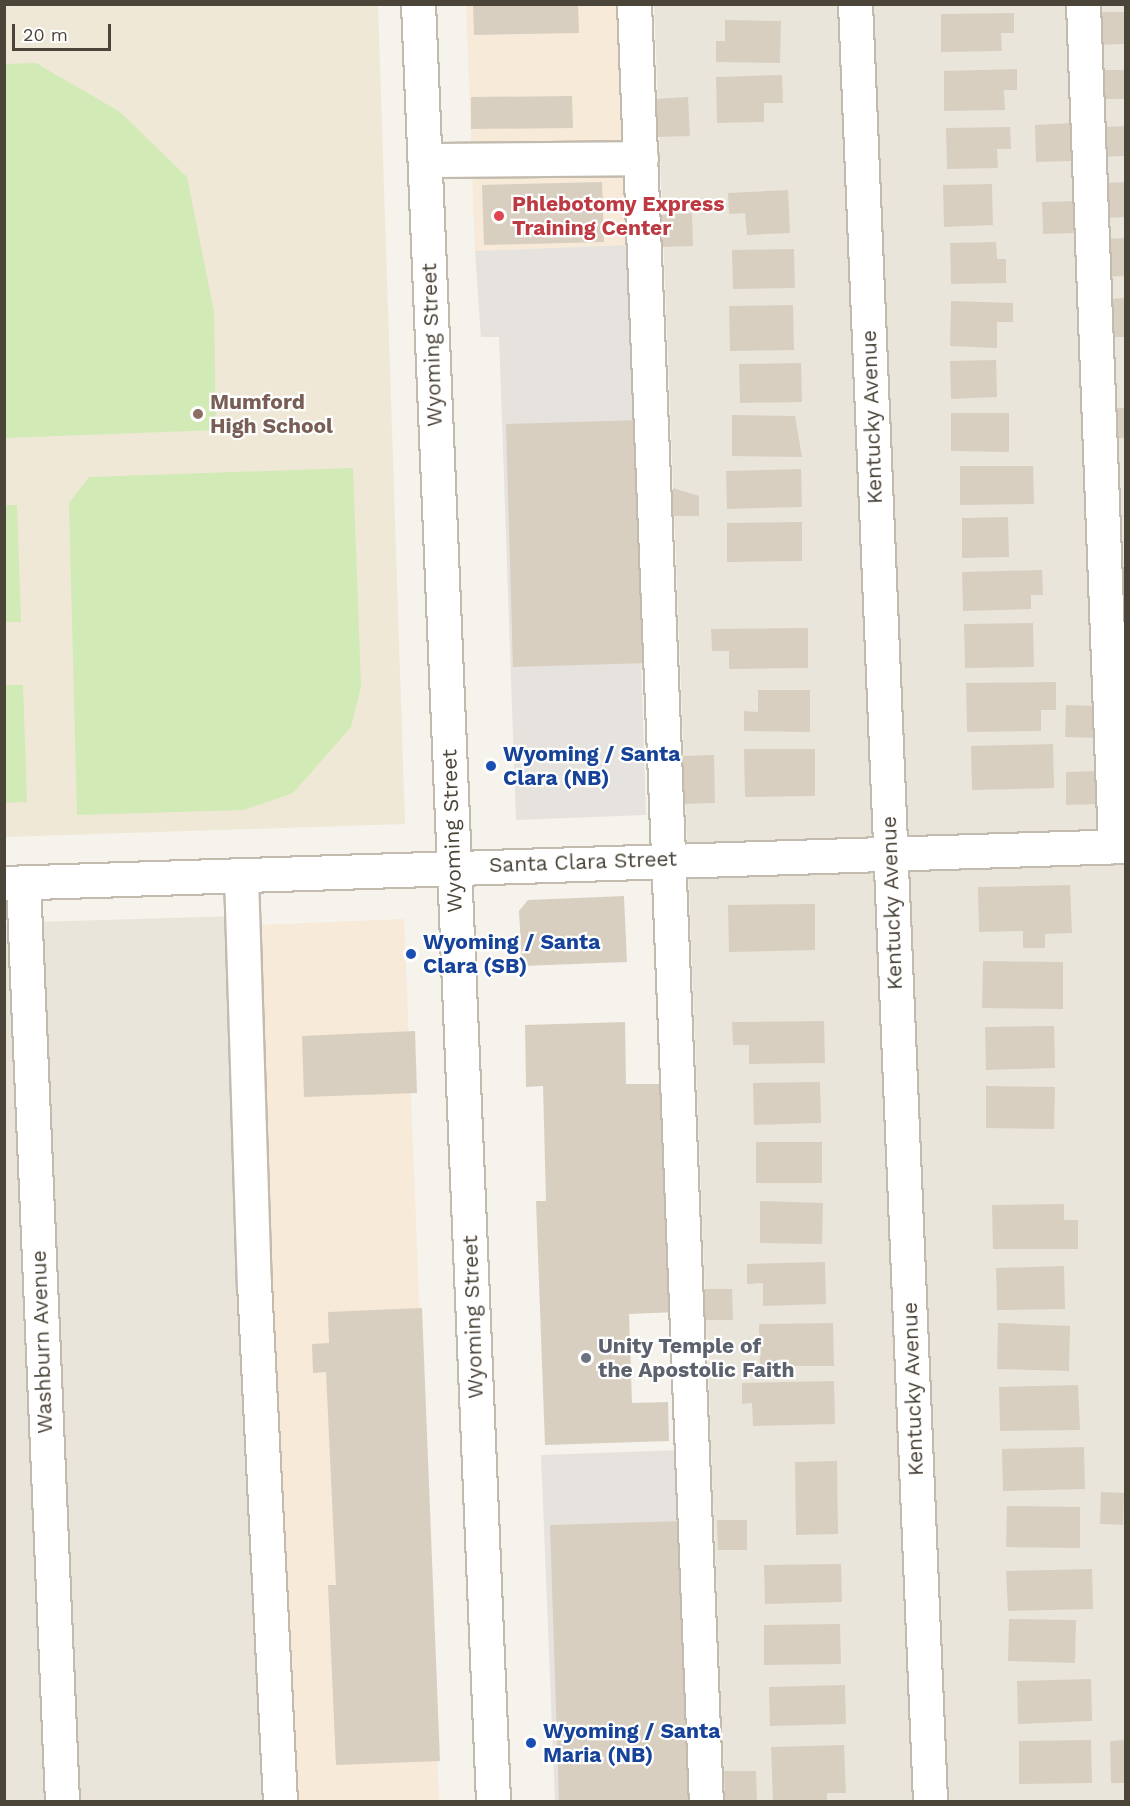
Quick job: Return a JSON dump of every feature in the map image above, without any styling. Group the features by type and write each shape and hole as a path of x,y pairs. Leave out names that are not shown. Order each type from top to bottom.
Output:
{"street":[{"name":"Wyoming Street","path":"418,4 493,1802"},
{"path":"634,4 671,858 706,1802"},
{"name":"Kentucky Avenue","path":"855,4 930,1802"},
{"path":"1083,4 1120,846"},
{"path":"424,160 641,158"},
{"name":"Santa Clara Street","path":"14,882 241,876 671,858 1120,846"},
{"path":"241,876 254,1283 280,1802"},
{"name":"Washburn Avenue","path":"14,882 62,1802"}],"shaded area":[{"name":"Mumford High School","path":"4,5 378,5 405,824 5,837"},
{"path":"466,5 619,5 628,245 475,251"},
{"path":"654,5 1125,5 1125,1801 725,1801"},
{"path":"628,245 646,815 516,820 499,337 481,337 475,251"},
{"path":"235,916 273,1801 5,1801 4,923"},
{"path":"404,919 439,1801 293,1801 258,925"},
{"path":"683,1450 696,1801 555,1801 541,1455"}],"green space":[{"path":"36,63 120,112 187,177 214,312 216,430 5,438 5,64"},
{"path":"353,468 361,687 351,727 293,793 244,810 77,815 69,503 89,477"},
{"path":"5,505 17,505 21,622 5,622"},
{"path":"5,685 23,685 27,802 5,803"}],"building":[{"path":"473,4 578,4 579,33 474,35"},
{"path":"1096,12 1124,12 1126,44 1097,45"},
{"path":"1014,13 1014,33 1001,33 1002,51 941,52 941,14"},
{"path":"725,20 781,21 780,63 716,62 716,41 725,41"},
{"path":"1017,69 1017,90 1004,90 1005,110 944,111 944,71"},
{"path":"1098,70 1126,70 1126,99 1098,99"},
{"path":"782,75 783,103 764,103 764,122 717,123 716,77"},
{"path":"572,96 573,128 471,129 471,97"},
{"path":"688,97 690,136 657,137 655,99"},
{"path":"1071,123 1073,161 1036,162 1035,125"},
{"path":"1126,126 1126,156 1100,157 1099,127"},
{"path":"1010,127 1011,149 997,149 998,168 947,169 946,128"},
{"path":"602,182 604,242 484,245 482,185"},
{"path":"1126,182 1126,217 1104,218 1103,183"},
{"path":"992,184 993,225 944,227 943,185"},
{"path":"788,190 790,233 747,235 745,213 729,214 728,193"},
{"path":"1075,201 1076,233 1043,234 1042,202"},
{"path":"692,213 693,246 660,247 659,215"},
{"path":"1126,238 1126,276 1105,277 1104,239"},
{"path":"996,242 997,259 1006,259 1006,283 951,284 950,243"},
{"path":"794,249 795,288 733,289 732,250"},
{"path":"1126,298 1126,337 1110,337 1109,299"},
{"path":"951,301 1013,303 1013,322 997,322 997,348 950,346"},
{"path":"793,305 794,350 730,351 729,306"},
{"path":"996,360 997,397 951,399 950,361"},
{"path":"801,363 802,402 740,403 739,364"},
{"path":"1114,408 1126,408 1126,438 1114,438"},
{"path":"951,413 1009,413 1009,452 951,451"},
{"path":"732,415 795,416 802,457 732,456"},
{"path":"641,420 648,663 513,667 506,424"},
{"path":"960,466 1033,466 1034,504 960,505"},
{"path":"801,469 802,507 727,509 726,471"},
{"path":"673,488 699,496 699,516 672,516"},
{"path":"1008,517 1009,557 962,558 962,518"},
{"path":"802,522 802,561 727,562 727,523"},
{"path":"1042,570 1043,595 1031,595 1031,609 963,611 962,572"},
{"path":"1033,623 1034,667 965,668 964,624"},
{"path":"808,628 808,668 729,669 729,651 712,651 711,629"},
{"path":"1056,682 1056,710 1041,710 1041,731 967,732 966,683"},
{"path":"758,690 810,690 810,732 744,731 744,711 758,712"},
{"path":"1066,705 1096,706 1095,738 1065,737"},
{"path":"1053,744 1054,788 972,790 971,746"},
{"path":"744,749 815,749 815,796 745,797"},
{"path":"714,755 715,803 681,804 680,756"},
{"path":"1098,771 1099,804 1066,805 1066,772"},
{"path":"1070,885 1072,933 1045,934 1045,948 1023,948 1023,931 979,932 978,887"},
{"path":"624,896 627,962 522,966 519,911 528,900"},
{"path":"815,904 815,950 729,952 728,905"},
{"path":"983,961 1063,962 1063,1009 982,1008"},
{"path":"824,1021 825,1063 749,1064 749,1045 733,1045 732,1022"},
{"path":"625,1022 626,1084 664,1084 678,1312 629,1314 632,1403 668,1402 669,1441 545,1445 536,1201 546,1201 543,1086 526,1087 525,1025"},
{"path":"1054,1026 1055,1068 986,1070 985,1027"},
{"path":"415,1031 417,1093 304,1097 302,1036"},
{"path":"820,1082 821,1123 754,1125 753,1083"},
{"path":"986,1086 1055,1087 1054,1129 986,1128"},
{"path":"756,1142 822,1142 822,1183 756,1183"},
{"path":"760,1201 823,1203 822,1244 760,1243"},
{"path":"1064,1204 1064,1220 1078,1220 1078,1249 993,1249 992,1205"},
{"path":"825,1262 826,1304 763,1306 763,1283 747,1284 747,1264"},
{"path":"1064,1266 1065,1309 997,1310 996,1268"},
{"path":"703,1289 732,1289 733,1320 704,1320"},
{"path":"422,1308 440,1761 336,1765 328,1585 336,1585 326,1372 313,1373 312,1344 329,1343 328,1312"},
{"path":"833,1323 834,1366 760,1366 759,1324"},
{"path":"998,1323 1070,1326 1069,1371 997,1369"},
{"path":"834,1381 835,1424 753,1426 752,1403 742,1404 742,1383"},
{"path":"1078,1385 1080,1430 1000,1431 999,1387"},
{"path":"1084,1447 1085,1489 1003,1491 1002,1449"},
{"path":"837,1461 838,1534 796,1535 795,1462"},
{"path":"1101,1492 1124,1493 1123,1525 1100,1524"},
{"path":"1007,1506 1080,1507 1080,1548 1006,1547"},
{"path":"717,1520 747,1520 747,1550 718,1550"},
{"path":"685,1521 696,1802 559,1802 550,1525"},
{"path":"841,1564 842,1602 765,1604 764,1565"},
{"path":"1092,1569 1093,1609 1008,1611 1006,1571"},
{"path":"1009,1619 1076,1620 1075,1663 1008,1661"},
{"path":"840,1624 841,1664 764,1665 764,1625"},
{"path":"1091,1679 1092,1721 1018,1724 1017,1681"},
{"path":"845,1685 846,1724 770,1726 769,1687"},
{"path":"1091,1740 1092,1783 1019,1784 1019,1741"},
{"path":"1126,1740 1126,1783 1111,1783 1110,1741"},
{"path":"844,1745 846,1793 827,1793 827,1802 773,1802 771,1747"},
{"path":"724,1771 756,1771 757,1802 725,1802"}],"place":[{"name":"Phlebotomy Express Training Center","path":"499,216"},
{"name":"Mumford High School","path":"198,414"},
{"name":"Wyoming / Santa Clara (NB)","path":"491,766"},
{"name":"Wyoming / Santa Clara (SB)","path":"411,954"},
{"name":"Unity Temple of the Apostolic Faith","path":"586,1358"},
{"name":"Wyoming / Santa Maria (NB)","path":"531,1743"}]}
